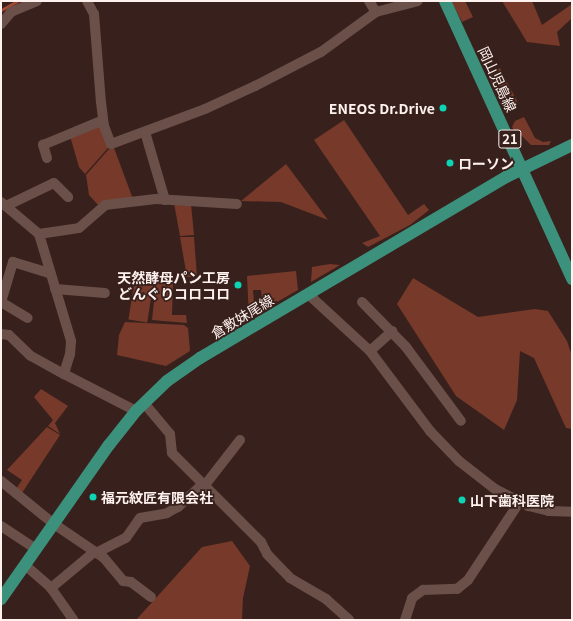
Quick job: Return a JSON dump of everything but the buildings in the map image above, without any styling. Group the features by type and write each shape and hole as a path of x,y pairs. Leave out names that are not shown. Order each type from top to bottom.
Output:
{"main road":[{"name":"岡山児島線","path":"445,1 572,279"},
{"name":"倉敷妹尾線","path":"1,599 109,445 140,407 161,386 195,361 571,142"}],"street":[{"path":"1,24 11,12 37,1"},
{"path":"87,1 94,14 104,120 111,144 205,109 309,59 376,12 418,1"},
{"path":"369,1 376,12"},
{"path":"47,158 43,145 104,120"},
{"path":"145,132 165,200"},
{"path":"64,374 71,342 38,234 3,204 54,183 68,197"},
{"path":"38,234 79,228 105,205 156,198 165,200 237,204"},
{"path":"28,318 1,302 13,262 50,273"},
{"path":"55,289 105,292"},
{"path":"308,294 370,351 430,432 459,461 495,489 520,501 549,511 572,512"},
{"path":"362,302 392,331 461,421"},
{"path":"370,351 392,331"},
{"path":"1,334 9,335 31,356 64,374 140,407 170,434 172,453 261,542 267,554 290,578 326,599 349,620"},
{"path":"51,588 95,553 126,538 140,518 167,513 178,507 204,485 240,440"},
{"path":"1,481 54,524 104,558 123,581 131,582 151,597"},
{"path":"405,620 406,609 412,598 423,590 457,589 468,580 520,501"},
{"path":"1,526 36,549"},
{"path":"25,565 51,588 73,620"}],"shaded area":[{"path":"451,1 465,1 473,17 462,22"},
{"path":"502,1 532,1 542,25 572,4 572,18 557,32 560,46 527,42"},
{"path":"487,44 492,56 484,59 478,52"},
{"path":"500,68 518,103 509,108 503,106 489,77 490,73"},
{"path":"524,117 535,138 543,142 551,141 549,145 531,145 521,135 518,138 512,127 515,121"},
{"path":"344,120 408,215 424,204 429,210 410,225 368,247 362,243 380,236 314,140"},
{"path":"100,125 108,148 85,174 79,167 70,136"},
{"path":"114,148 133,199 99,206 89,195 86,175 109,149"},
{"path":"286,164 328,220 281,202 241,201"},
{"path":"174,203 191,204 194,235 180,236"},
{"path":"180,237 194,237 197,277 187,277"},
{"path":"330,264 340,265 311,282 312,267"},
{"path":"296,271 298,290 263,310 261,290 253,290 255,315 249,318 247,276"},
{"path":"135,278 154,281 147,322 128,319"},
{"path":"413,278 478,317 535,309 548,311 567,341 572,356 572,429 566,428 534,358 520,351 517,400 504,430 456,396 397,304"},
{"path":"156,282 173,284 172,315 186,315 187,323 152,320"},
{"path":"125,322 184,325 188,328 190,351 166,366 117,355 119,335"},
{"path":"213,327 233,327 215,337"},
{"path":"41,389 68,406 55,423 60,434 48,426 53,420 34,397"},
{"path":"47,427 60,435 22,493 16,489 22,480 7,470"},
{"path":"232,541 250,566 243,598 242,620 136,620 202,547"}],"waterway":[{"path":"1,10 17,1"}],"place":[{"name":"ENEOS Dr.Drive","path":"443,108"},
{"name":"ローソン","path":"450,163"},
{"name":"天然酵母パン工房 どんぐりコロコロ","path":"238,285"},
{"name":"福元紋匠有限会社","path":"93,497"},
{"name":"山下歯科医院","path":"462,500"}]}
